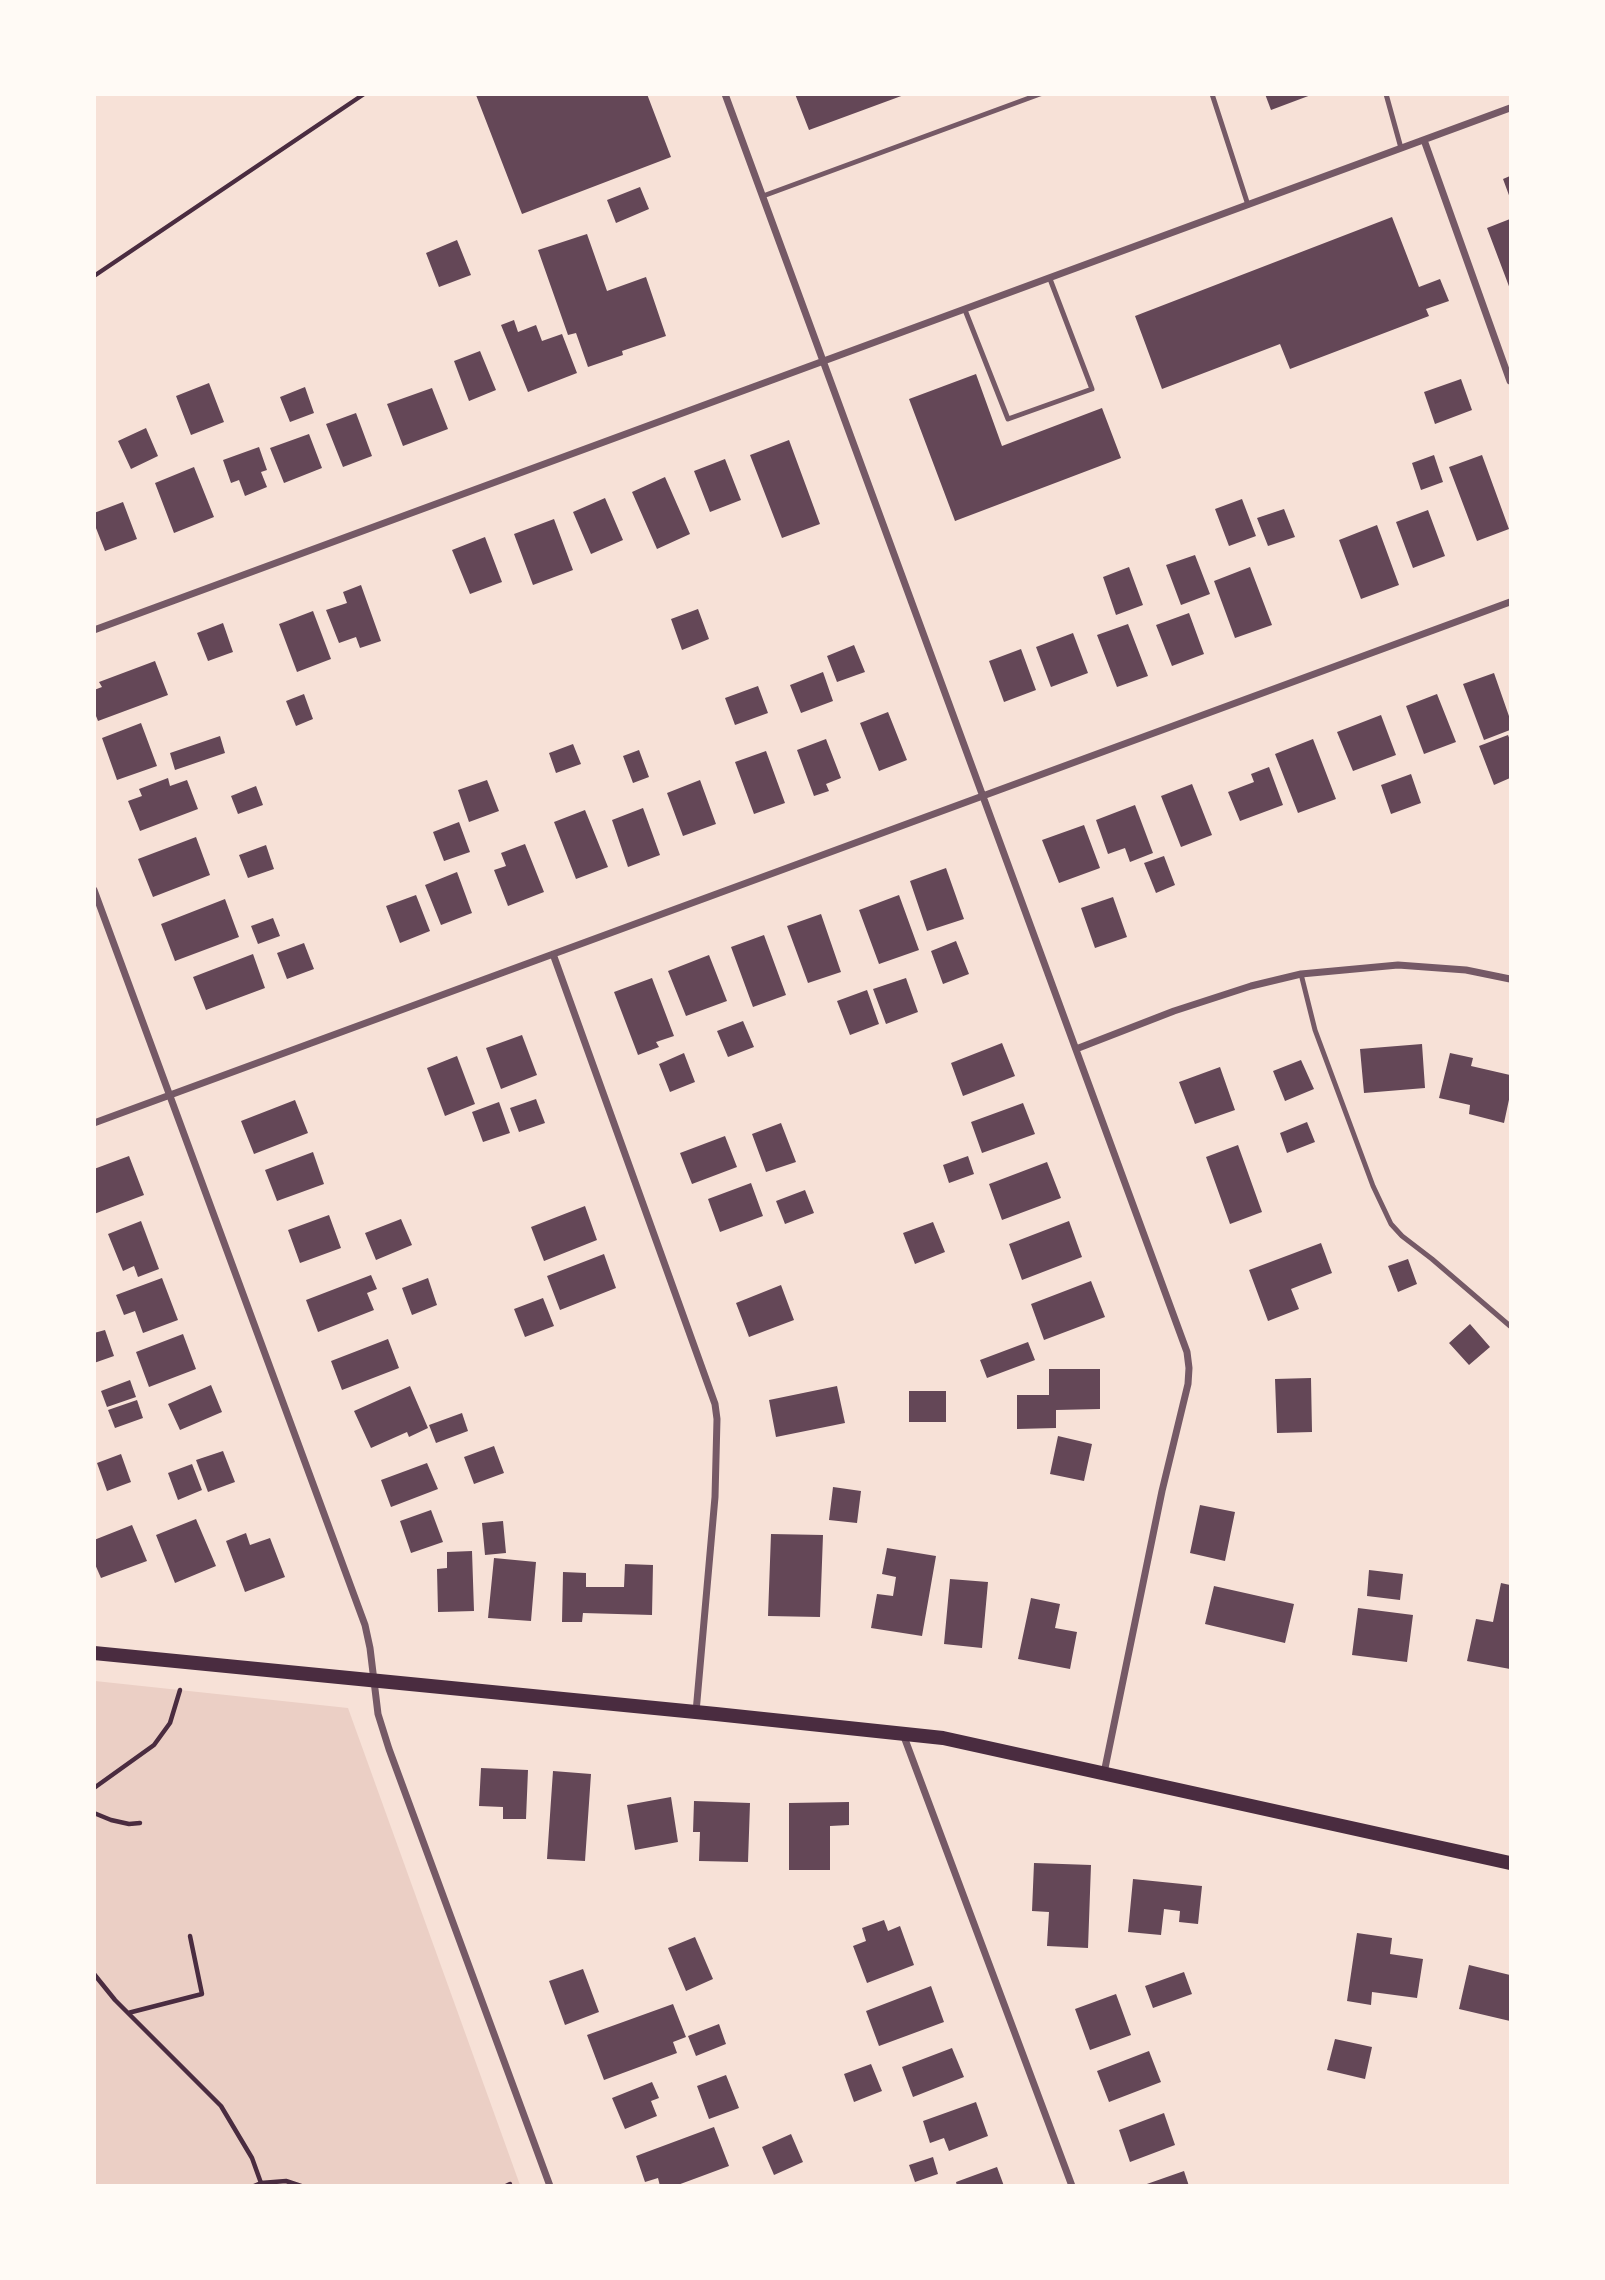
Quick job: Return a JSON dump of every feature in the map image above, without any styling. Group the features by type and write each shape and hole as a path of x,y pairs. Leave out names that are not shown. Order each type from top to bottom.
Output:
{"main road":[{"path":"94,1653 943,1738 1510,1863"}],"street":[{"path":"725,94 1186,1352 1188,1384 1104,1773"},
{"path":"94,630 1510,108"},
{"path":"1424,140 1510,381"},
{"path":"94,1123 1510,602"},
{"path":"94,890 365,1625 378,1714 389,1749 550,2186"},
{"path":"554,954 715,1404 718,1419 715,1497 696,1712"},
{"path":"1076,1049 1174,1011 1251,986 1301,974 1398,965 1466,970 1510,979"},
{"path":"903,1734 1072,2186"}],"lane":[{"path":"763,196 1040,94"},
{"path":"1212,94 1248,205"},
{"path":"1386,94 1401,148"},
{"path":"965,310 1008,419 1092,389 1050,279"},
{"path":"1301,974 1315,1030 1373,1186 1391,1224 1510,1326"}],"path":[{"path":"94,276 364,94"},
{"path":"94,1788 154,1745 170,1723 180,1690"},
{"path":"94,1813 120,1822 141,1823"},
{"path":"128,2013 202,1994 190,1936"},
{"path":"94,1974 128,2013 221,2106 252,2158 261,2183"},
{"path":"254,2186 286,2181 301,2186"}],"shaded area":[{"path":"95,1681 348,1708 520,2185 95,2186"}],"building":[{"path":"647,94 671,157 522,214 476,95"},
{"path":"795,94 904,94 904,95 809,130"},
{"path":"1265,94 1311,94 1311,95 1271,110"},
{"path":"1510,176 1510,198 1503,179"},
{"path":"640,187 649,209 616,223 607,200"},
{"path":"1392,217 1419,287 1440,279 1449,301 1426,309 1429,316 1290,369 1280,344 1162,389 1135,316"},
{"path":"1510,219 1510,289 1487,228"},
{"path":"587,234 607,291 646,277 666,336 622,351 623,355 588,367 576,333 568,335 538,250"},
{"path":"457,240 471,275 439,287 426,253"},
{"path":"514,320 518,332 536,325 542,341 562,334 577,373 528,392 501,325"},
{"path":"480,351 496,390 469,401 454,361"},
{"path":"976,374 1002,446 1102,408 1121,458 955,521 909,399"},
{"path":"1461,379 1472,410 1435,424 1424,392"},
{"path":"209,383 224,422 191,435 176,396"},
{"path":"305,387 314,413 290,422 280,397"},
{"path":"432,388 448,429 403,446 387,404"},
{"path":"356,413 372,456 343,467 326,424"},
{"path":"146,428 158,456 131,469 118,441"},
{"path":"309,434 322,468 284,483 270,448"},
{"path":"789,440 820,524 782,538 750,455"},
{"path":"259,447 267,470 261,472 267,487 245,496 239,480 231,483 223,460"},
{"path":"1434,455 1443,482 1421,490 1412,463"},
{"path":"1482,455 1509,529 1477,541 1449,467"},
{"path":"725,459 741,500 710,512 694,471"},
{"path":"194,467 214,517 174,533 155,483"},
{"path":"665,477 690,534 657,549 632,492"},
{"path":"605,498 623,540 591,554 573,512"},
{"path":"1242,499 1256,536 1229,546 1215,509"},
{"path":"123,502 137,539 105,551 94,523 94,513"},
{"path":"1284,509 1295,537 1268,546 1257,518"},
{"path":"1428,510 1445,556 1413,568 1396,522"},
{"path":"554,519 573,570 533,585 514,534"},
{"path":"1377,525 1399,585 1361,599 1339,540"},
{"path":"485,537 502,582 470,594 452,550"},
{"path":"1195,555 1210,594 1181,605 1166,565"},
{"path":"1129,567 1143,605 1116,615 1103,577"},
{"path":"1250,567 1272,625 1235,638 1214,581"},
{"path":"361,585 381,641 360,648 356,637 339,643 326,610 347,603 343,592"},
{"path":"698,609 709,639 682,650 671,619"},
{"path":"313,611 331,659 297,672 279,624"},
{"path":"1189,613 1204,654 1172,666 1156,625"},
{"path":"223,623 233,652 208,661 197,633"},
{"path":"1128,624 1148,676 1117,687 1097,635"},
{"path":"1073,633 1088,673 1051,687 1036,647"},
{"path":"854,645 865,672 837,682 827,656"},
{"path":"1021,649 1036,690 1004,702 989,661"},
{"path":"155,661 168,695 98,721 94,711 94,690 102,687 99,682"},
{"path":"823,672 833,701 801,713 790,685"},
{"path":"1494,673 1510,719 1510,730 1484,740 1463,684"},
{"path":"758,686 768,713 735,725 725,698"},
{"path":"304,694 313,719 296,726 286,701"},
{"path":"1437,694 1456,742 1424,754 1406,706"},
{"path":"888,712 907,760 879,771 860,723"},
{"path":"1381,715 1396,755 1353,771 1337,732"},
{"path":"141,723 157,766 117,780 102,738"},
{"path":"1508,735 1510,778 1494,785 1479,746"},
{"path":"220,736 225,753 175,770 170,753"},
{"path":"826,739 841,778 826,784 829,791 814,796 797,750"},
{"path":"1313,739 1336,799 1298,813 1275,754"},
{"path":"573,744 581,764 556,773 549,753"},
{"path":"639,750 649,777 633,783 623,756"},
{"path":"766,751 785,803 754,814 735,762"},
{"path":"1269,767 1283,805 1240,821 1228,792 1254,782 1251,774"},
{"path":"1411,774 1421,803 1391,814 1381,785"},
{"path":"168,778 170,786 187,780 198,809 140,831 128,801 142,796 139,789"},
{"path":"487,780 499,811 469,822 458,790"},
{"path":"700,780 716,824 683,836 667,793"},
{"path":"1192,784 1212,835 1181,847 1161,796"},
{"path":"256,786 263,805 238,814 231,796"},
{"path":"1135,805 1153,853 1130,862 1125,848 1108,854 1096,820"},
{"path":"643,808 660,855 628,867 612,820"},
{"path":"585,810 608,867 576,879 554,822"},
{"path":"459,822 470,852 444,861 433,832"},
{"path":"1084,825 1100,868 1059,883 1042,840"},
{"path":"196,837 210,875 153,897 138,859"},
{"path":"525,844 544,892 508,906 494,870 506,866 501,853"},
{"path":"266,845 274,869 248,878 239,855"},
{"path":"1164,856 1175,885 1156,893 1144,863"},
{"path":"946,868 964,919 927,931 910,881"},
{"path":"457,872 472,913 441,925 425,885"},
{"path":"416,895 430,931 400,943 386,906"},
{"path":"899,895 919,950 879,964 859,910"},
{"path":"1113,897 1127,937 1095,948 1081,908"},
{"path":"225,899 239,937 175,961 161,924"},
{"path":"821,914 841,972 808,983 787,926"},
{"path":"273,918 280,936 258,944 251,926"},
{"path":"764,935 786,995 753,1007 731,947"},
{"path":"956,941 969,974 943,984 931,951"},
{"path":"304,943 314,969 287,979 277,953"},
{"path":"253,954 265,988 206,1010 193,977"},
{"path":"709,955 727,1001 686,1016 668,971"},
{"path":"652,978 674,1036 656,1042 659,1047 638,1055 614,992"},
{"path":"906,978 918,1012 886,1024 873,989"},
{"path":"867,990 879,1024 850,1035 837,1001"},
{"path":"743,1021 754,1047 728,1057 717,1031"},
{"path":"522,1035 537,1075 501,1089 486,1048"},
{"path":"1002,1043 1015,1076 963,1096 951,1063"},
{"path":"1422,1044 1425,1088 1364,1093 1360,1049"},
{"path":"684,1053 695,1082 670,1092 659,1064"},
{"path":"1450,1053 1473,1058 1471,1066 1510,1075 1510,1095 1504,1123 1469,1114 1470,1105 1439,1098"},
{"path":"457,1056 475,1104 445,1116 427,1068"},
{"path":"1301,1060 1314,1089 1285,1101 1273,1071"},
{"path":"1220,1067 1235,1110 1195,1124 1179,1082"},
{"path":"536,1099 545,1123 519,1132 510,1108"},
{"path":"295,1100 308,1133 254,1154 241,1121"},
{"path":"499,1102 510,1133 483,1142 472,1112"},
{"path":"1023,1103 1035,1134 982,1153 971,1122"},
{"path":"1307,1122 1315,1142 1287,1153 1280,1133"},
{"path":"781,1123 796,1162 766,1172 752,1134"},
{"path":"725,1136 737,1167 692,1184 680,1153"},
{"path":"1238,1145 1262,1212 1230,1224 1206,1157"},
{"path":"313,1152 324,1184 277,1201 265,1170"},
{"path":"129,1156 144,1195 94,1214 94,1169"},
{"path":"968,1156 974,1174 949,1183 943,1165"},
{"path":"1047,1162 1061,1198 1002,1220 989,1184"},
{"path":"751,1183 763,1216 720,1232 708,1199"},
{"path":"805,1190 814,1213 785,1224 776,1201"},
{"path":"585,1206 597,1240 544,1261 531,1227"},
{"path":"329,1215 341,1248 300,1263 288,1230"},
{"path":"401,1219 412,1245 376,1260 365,1233"},
{"path":"141,1221 159,1269 138,1277 134,1266 123,1271 108,1234"},
{"path":"1069,1221 1082,1257 1022,1280 1009,1244"},
{"path":"933,1222 945,1252 915,1264 903,1233"},
{"path":"1321,1243 1332,1273 1291,1289 1299,1309 1268,1321 1249,1270"},
{"path":"604,1254 616,1288 560,1310 547,1276"},
{"path":"1408,1259 1417,1284 1398,1292 1388,1266"},
{"path":"371,1275 377,1289 367,1293 374,1310 318,1332 306,1300"},
{"path":"162,1278 178,1320 143,1333 135,1311 124,1315 116,1295"},
{"path":"428,1278 437,1305 412,1315 402,1288"},
{"path":"1091,1281 1105,1317 1044,1340 1031,1304"},
{"path":"781,1285 794,1320 749,1337 736,1303"},
{"path":"543,1298 554,1326 525,1337 514,1309"},
{"path":"1470,1324 1490,1347 1469,1365 1449,1343"},
{"path":"105,1330 114,1356 94,1363 94,1333"},
{"path":"183,1334 196,1369 149,1387 136,1352"},
{"path":"388,1339 399,1368 342,1390 331,1361"},
{"path":"1028,1342 1035,1360 987,1378 980,1360"},
{"path":"1049,1369 1100,1369 1100,1409 1056,1410 1056,1428 1017,1429 1017,1395 1049,1395"},
{"path":"1311,1378 1312,1432 1277,1433 1275,1379"},
{"path":"130,1380 136,1397 107,1407 101,1391"},
{"path":"211,1385 222,1412 180,1430 168,1404"},
{"path":"410,1386 428,1428 409,1437 407,1432 371,1448 354,1411"},
{"path":"837,1386 845,1423 776,1437 769,1400"},
{"path":"909,1391 946,1391 946,1422 909,1422"},
{"path":"137,1400 143,1418 115,1428 108,1410"},
{"path":"462,1413 468,1431 436,1443 429,1425"},
{"path":"1058,1436 1092,1444 1084,1481 1050,1474"},
{"path":"494,1446 504,1473 474,1484 464,1457"},
{"path":"223,1451 235,1482 208,1492 196,1460"},
{"path":"121,1454 131,1482 107,1491 97,1463"},
{"path":"427,1463 438,1489 391,1507 381,1480"},
{"path":"192,1464 202,1490 178,1500 168,1473"},
{"path":"833,1487 861,1491 857,1523 829,1520"},
{"path":"1200,1505 1235,1512 1225,1561 1190,1553"},
{"path":"431,1510 443,1542 411,1553 400,1521"},
{"path":"196,1519 216,1566 175,1583 156,1535"},
{"path":"503,1521 506,1553 485,1555 482,1523"},
{"path":"132,1525 147,1561 101,1578 94,1562 94,1540"},
{"path":"246,1533 250,1545 270,1538 285,1577 245,1592 226,1541"},
{"path":"771,1534 823,1535 820,1617 768,1616"},
{"path":"887,1548 936,1556 922,1636 871,1628 877,1594 893,1596 896,1577 882,1574"},
{"path":"472,1551 474,1611 438,1612 437,1569 447,1568 447,1552"},
{"path":"494,1558 536,1562 531,1621 488,1618"},
{"path":"625,1564 653,1565 652,1615 583,1613 582,1622 562,1622 563,1572 586,1573 586,1587 624,1587"},
{"path":"1369,1570 1403,1574 1400,1600 1367,1596"},
{"path":"950,1579 988,1582 982,1648 944,1644"},
{"path":"1501,1583 1510,1585 1510,1669 1467,1661 1476,1619 1493,1622"},
{"path":"1214,1586 1294,1604 1285,1643 1205,1624"},
{"path":"1031,1598 1060,1604 1055,1628 1077,1632 1070,1669 1018,1659"},
{"path":"1358,1608 1413,1615 1407,1662 1352,1655"},
{"path":"481,1768 528,1770 526,1819 503,1819 503,1807 479,1806"},
{"path":"553,1771 591,1774 585,1861 547,1859"},
{"path":"671,1797 678,1842 635,1850 627,1805"},
{"path":"694,1801 750,1803 748,1862 699,1861 700,1832 693,1832"},
{"path":"849,1802 849,1825 830,1826 830,1870 789,1870 789,1803"},
{"path":"1034,1863 1091,1865 1088,1948 1047,1946 1049,1912 1032,1911"},
{"path":"1133,1879 1202,1886 1198,1924 1179,1922 1180,1911 1164,1909 1161,1935 1128,1932"},
{"path":"884,1920 888,1931 900,1926 914,1965 867,1983 853,1946 866,1941 862,1928"},
{"path":"1357,1933 1392,1938 1390,1954 1423,1959 1417,1998 1372,1992 1371,2005 1347,2001"},
{"path":"695,1937 713,1979 686,1991 668,1948"},
{"path":"1469,1965 1510,1975 1510,2021 1459,2009"},
{"path":"583,1969 599,2012 565,2025 549,1981"},
{"path":"1184,1972 1192,1994 1153,2008 1145,1986"},
{"path":"931,1986 944,2022 879,2046 866,2011"},
{"path":"1116,1994 1131,2035 1090,2050 1075,2009"},
{"path":"673,2004 686,2037 673,2042 677,2053 604,2080 587,2035"},
{"path":"719,2024 726,2044 696,2056 688,2036"},
{"path":"1335,2039 1372,2047 1365,2079 1327,2070"},
{"path":"952,2048 964,2077 913,2097 902,2067"},
{"path":"1149,2051 1161,2082 1109,2102 1097,2071"},
{"path":"871,2064 882,2091 854,2102 844,2074"},
{"path":"726,2075 739,2108 709,2119 697,2086"},
{"path":"652,2082 659,2098 651,2101 657,2116 625,2129 612,2098"},
{"path":"976,2102 988,2136 949,2151 944,2138 930,2143 923,2121"},
{"path":"1164,2113 1175,2145 1130,2162 1119,2130"},
{"path":"714,2127 729,2166 675,2186 660,2186 658,2178 645,2182 636,2156"},
{"path":"791,2134 803,2162 774,2175 762,2147"},
{"path":"933,2157 938,2174 915,2182 909,2165"},
{"path":"997,2167 1004,2186 957,2186 956,2182"},
{"path":"1184,2171 1189,2186 1144,2186 1144,2185"}]}
